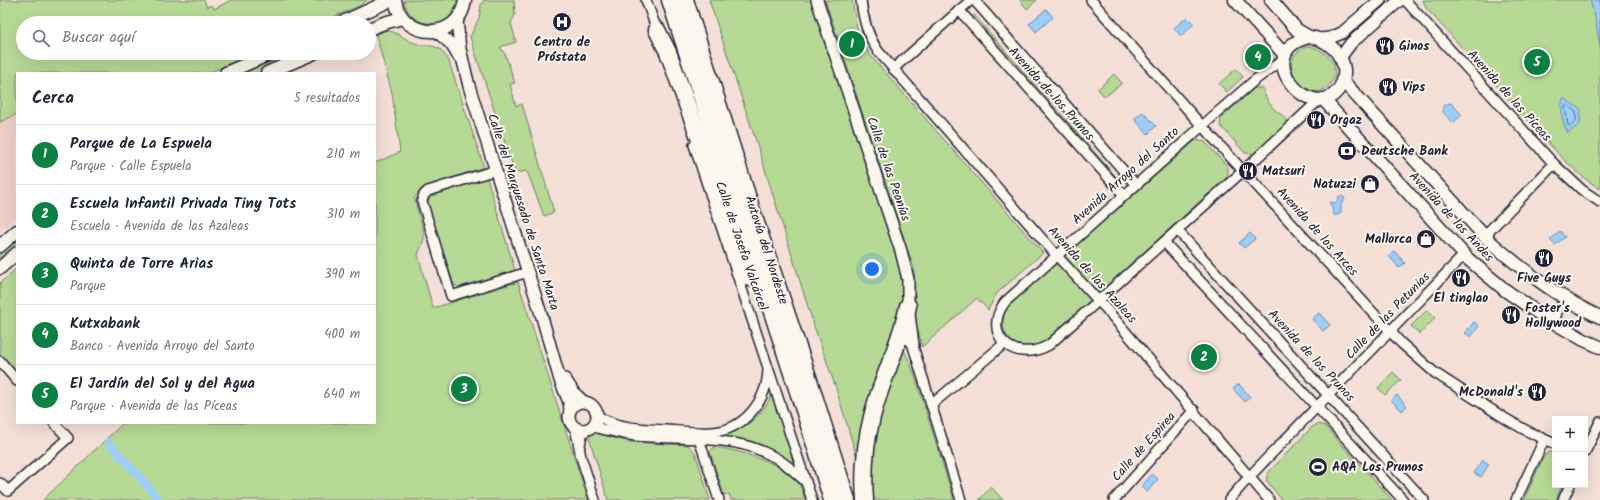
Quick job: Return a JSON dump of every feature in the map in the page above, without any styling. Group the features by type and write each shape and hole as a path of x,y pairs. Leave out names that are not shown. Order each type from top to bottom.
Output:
{"highway":[{"name":"Autovía del Nordeste","path":"670,0 808,422 832,500"},
{"name":"Autovía del Nordeste","path":"685,0 753,214 809,380 847,500"},
{"path":"657,30 668,52 792,394 808,422"},
{"path":"865,500 866,454 873,413 898,341 908,306"}],"main road":[{"path":"356,16 391,0"},
{"path":"395,0 398,12 411,26 418,29 436,31 445,28 457,20 462,13 465,0"},
{"path":"1235,0 1284,57"},
{"path":"1271,0 1297,30 1315,38 1333,47 1340,58 1343,66 1341,86 1336,92 1321,99 1306,96 1297,90 1286,75 1284,69 1284,57 1288,49 1297,41 1315,38"},
{"path":"376,26 402,18"},
{"path":"228,72 256,60"},
{"path":"269,72 298,60"},
{"name":"Avenida de los Andes","path":"1342,80 1487,239 1513,262 1539,281 1595,315"},
{"name":"Avenida de los Andes","path":"1321,99 1468,259 1504,290 1554,323 1600,347"},
{"path":"0,246 16,232"},
{"path":"0,268 16,254"}],"street":[{"name":"Calle de Josefa Valcárcel","path":"646,0 812,500"},
{"name":"Calle de las Peonías","path":"817,0 908,273 908,306 915,350 961,500"},
{"name":"Avenida de las Azaleas","path":"861,0 864,20 872,42 878,51 1194,410 1269,500"},
{"path":"893,69 971,0"},
{"name":"Avenida de los Prunos","path":"974,0 1136,185"},
{"name":"Avenida de los Arces","path":"1091,0 1202,126 1390,332 1435,373 1506,419 1552,443"},
{"path":"1315,38 1330,38 1342,33 1380,0"},
{"path":"1340,58 1351,43 1400,0"},
{"name":"Avenida de las Píceas","path":"1405,0 1554,164 1582,190 1600,202"},
{"name":"Avenida de los Prunos","path":"959,10 1124,195"},
{"name":"Calle del Marquesado de Santa Marta","path":"457,20 458,38 464,67 570,410"},
{"name":"Calle del Marquesado de Santa Marta","path":"436,31 451,44 464,67"},
{"name":"Avenida Arroyo del Santo","path":"1004,343 997,326 1000,310 1005,302 1202,126 1284,57"},
{"path":"932,406 1004,343 1017,351 1030,352 1040,350 1049,345 1321,99"},
{"path":"1487,239 1490,230 1554,164"},
{"path":"496,170 428,191 424,195 422,201 451,296 528,272"},
{"name":"Avenida de los Prunos","path":"1177,230 1424,500"},
{"path":"1164,242 1403,500"},
{"name":"Calle de las Petunias","path":"1229,500 1249,477 1459,260 1468,259"},
{"name":"Avenida de los Andes","path":"1554,323 1558,309 1563,305 1569,304 1586,313 1595,315"},
{"path":"898,341 908,339 911,340 915,350"},
{"path":"0,361 16,380"},
{"name":"Calle del Marquesado de Santa Marta","path":"557,365 567,384 584,402"},
{"path":"598,416 604,420 644,429 697,432 722,431 749,416 756,408 765,390 768,379 768,365"},
{"path":"595,500 580,449 585,428 596,422 598,416 593,406 584,402 575,404 570,410 570,420 585,428 635,436 699,439 742,445 763,451 784,462 807,483"},
{"name":"Calle de Espirea","path":"1114,500 1194,410"},
{"path":"1588,446 1600,422"},
{"path":"0,483 8,491 68,438 55,424"},
{"path":"699,439 719,500"},
{"path":"1516,500 1544,440"},
{"path":"1563,500 1569,488"}],"shaded area":[{"path":"16,114 16,217 0,231 0,122"}],"green space":[{"path":"0,0 204,0 207,7 211,5 214,9 231,0 367,0 361,5 336,16 16,16 16,60 238,60 211,72 16,72 16,114 0,122"},
{"path":"404,0 457,1 453,12 448,18 441,22 427,23 415,18 410,13"},
{"path":"484,0 514,0 515,15 511,23 516,42 500,47 505,54 515,83 510,84 516,106 522,104 554,212 544,216 527,171 515,173 470,37 479,18 481,5"},
{"path":"709,0 813,0 888,228 899,267 904,297 902,345 914,373 954,500 870,500 835,385 814,326 758,147"},
{"path":"825,0 852,0 858,33 870,55 1043,253 997,293 988,310 977,298 922,347 916,323 914,269"},
{"path":"1020,0 1037,0 1027,9"},
{"path":"1423,0 1600,0 1600,189 1584,178 1564,160 1426,8"},
{"path":"974,15 1119,180 1117,182 971,18"},
{"path":"386,30 414,43 432,46 441,50 448,59 484,167 422,188 414,198 424,232 424,239 418,255 433,308 518,282 588,500 43,500 122,424 376,424 376,163 400,152 392,93 376,35"},
{"path":"1309,46 1321,51 1331,60 1334,65 1334,78 1322,91 1313,91 1304,87 1297,80 1292,70 1292,61 1297,52"},
{"path":"264,60 286,60 259,72 237,72"},
{"path":"1236,69 1243,77 1227,92 1219,84"},
{"path":"1114,74 1122,83 1105,97 1098,89"},
{"path":"1255,88 1263,88 1266,98 1271,106 1286,118 1285,125 1253,154 1245,153 1220,125 1221,118"},
{"path":"1196,140 1205,142 1228,167 1228,176 1043,343 1033,346 1024,346 1016,344 1009,339 1005,333 1003,325 1004,316 1008,306"},
{"path":"487,178 515,270 459,287 454,285 428,205 428,200 431,196"},
{"path":"16,238 16,249 0,263 0,252"},
{"path":"16,269 16,375 0,356 0,283"},
{"path":"1427,310 1435,318 1420,334 1411,326"},
{"path":"1393,372 1401,380 1385,395 1378,388"},
{"path":"774,391 798,468 776,453 713,437 743,427 757,417"},
{"name":"AQA Los Prunos","path":"1318,424 1325,426 1392,500 1282,500 1266,480 1268,473 1312,427"},
{"path":"595,433 630,442 688,445 695,452 710,500 608,500 589,437"},
{"path":"714,447 746,454 769,462 780,468 796,480 801,487 805,500 731,500 729,494 724,495 710,452"},
{"path":"1552,452 1552,488 1561,488 1556,500 1524,500 1544,456"},
{"path":"991,487 1003,500 979,500"}],"water":[{"path":"1590,0 1600,0 1600,46 1595,17"},
{"path":"1046,9 1053,17 1036,32 1029,24"},
{"path":"1187,17 1194,24 1181,36 1174,28"},
{"path":"1563,98 1581,109 1581,123 1568,133 1562,116"},
{"path":"1451,103 1462,115 1453,123 1442,111 1444,105"},
{"path":"1143,112 1156,126 1148,134 1134,119"},
{"path":"1339,196 1345,198 1341,205 1341,213 1335,216 1330,202 1336,203"},
{"path":"1560,231 1565,237 1555,245 1550,240"},
{"path":"1250,233 1255,239 1244,248 1239,243"},
{"path":"1394,251 1405,263 1399,268 1389,256"},
{"path":"1319,313 1330,325 1323,331 1312,319"},
{"path":"1474,322 1479,326 1471,337 1465,333"},
{"path":"1239,384 1250,397 1245,402 1233,389"},
{"path":"1397,395 1407,406 1402,411 1391,400"},
{"path":"1483,460 1489,464 1481,477 1474,473"},
{"path":"1152,474 1158,479 1147,492 1141,487"}],"waterway":[{"path":"108,442 146,484 158,500"}],"place":[{"name":"Centro de Próstata","path":"562,22"},
{"name":"Parque de La Espuela","path":"852,44"},
{"name":"Ginos","path":"1385,46"},
{"name":"Kutxabank","path":"1258,57"},
{"name":"El Jardín del Sol y del Agua","path":"1537,62"},
{"name":"Vips","path":"1388,87"},
{"name":"Orgaz","path":"1316,120"},
{"name":"Deutsche Bank","path":"1347,151"},
{"name":"Matsuri","path":"1248,171"},
{"name":"Natuzzi","path":"1370,184"},
{"name":"Mallorca","path":"1426,239"},
{"name":"Five Guys","path":"1544,258"},
{"name":"El tinglao","path":"1461,278"},
{"name":"Foster's Hollywood","path":"1511,315"},
{"name":"Escuela Infantil Privada Tiny Tots","path":"1204,357"},
{"name":"Quinta de Torre Arias","path":"464,389"},
{"name":"McDonald's","path":"1537,392"},
{"name":"AQA Los Prunos","path":"1318,467"}]}
